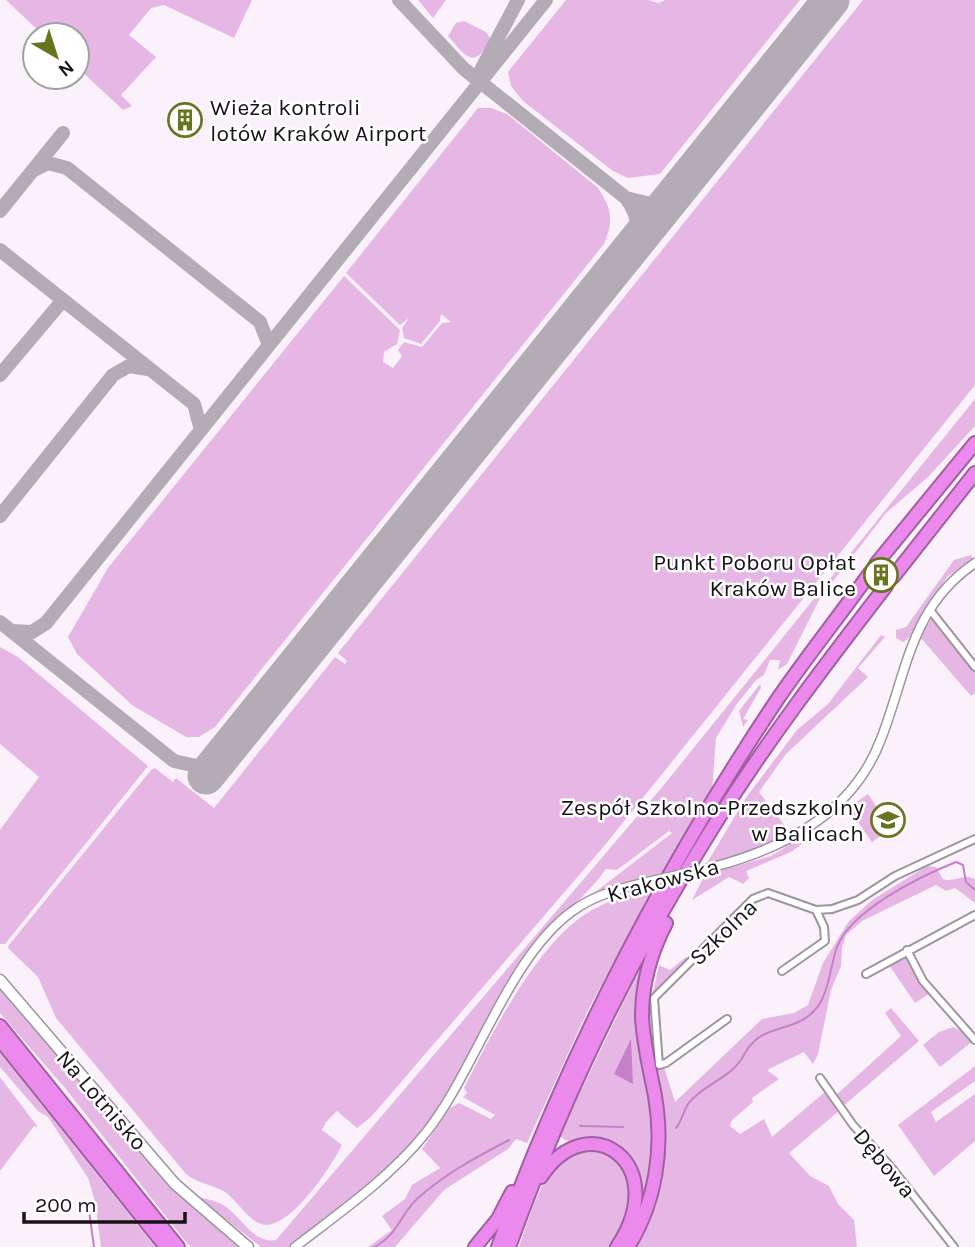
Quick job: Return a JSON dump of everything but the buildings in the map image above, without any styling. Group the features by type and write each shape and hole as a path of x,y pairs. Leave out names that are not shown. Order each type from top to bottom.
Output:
{"highway":[{"path":"498,1247 542,1137 618,975 695,831 778,699 873,569 975,443"},
{"path":"509,1247 578,1080 633,967 694,858 794,707 975,473"},
{"path":"628,1247 647,1208 659,1148 658,1120 642,1020 646,975 666,921 737,793"},
{"path":"0,1026 174,1245"},
{"path":"0,1040 174,1245"},
{"path":"475,1247 498,1219 524,1165 542,1137"},
{"path":"528,1197 547,1167 566,1151 590,1145 612,1150 630,1166 637,1189 633,1215 617,1247"}],"main road":[{"name":"Na Lotnisko","path":"0,980 175,1184 248,1245"}],"street":[{"name":"Krakowska","path":"295,1247 382,1176 425,1134 530,957 551,929 594,898 760,854 786,842 824,816 849,792 879,745 909,649 930,610 951,583 975,563"},
{"path":"930,610 975,667"},
{"path":"782,971 825,941 824,927 816,910 832,909 858,900 910,868 975,839"},
{"name":"Szkolna","path":"727,1020 666,1063 659,1065 654,998 753,900 768,892 816,910"},
{"path":"866,974 975,915"},
{"path":"907,950 923,981 975,1040"},
{"name":"Dębowa","path":"820,1078 853,1125 954,1247"},
{"name":"Krakowska","path":"302,1247 310,1237"}],"shaded area":[{"path":"6,0 252,0 234,38 164,5 151,8 129,35 156,57 121,95 132,106 123,110 91,80 91,21 28,21"},
{"path":"418,0 446,0 433,18"},
{"path":"566,0 648,0 659,3 665,0 800,0 660,174 628,178 613,171 523,101 511,86 508,72"},
{"path":"863,0 975,0 975,385 605,845 371,1117 357,1128 337,1111 326,1122 322,1130 342,1145 308,1196 284,1219 272,1224 256,1222 225,1192 186,1174 56,1018 38,977 8,948 9,945 151,770 155,768 173,782 176,778 214,808 335,657 345,664 347,661 338,653"},
{"path":"464,21 486,32 491,39 480,55 475,57 465,55 448,36 456,23"},
{"path":"478,108 491,108 507,114 597,187 606,201 610,215 604,244 215,727 199,737 186,737 132,705 77,654 68,637 108,568 344,276 400,330 397,344 384,352 383,362 393,368 402,356 398,350 404,342 422,347 442,323 451,322 441,314 440,321 421,344 404,338 402,328 409,318 400,325 346,273"},
{"path":"975,399 975,426 928,477 886,513 820,598 787,664 778,670 780,660 770,660 764,675 756,680 736,705 716,738 712,793 663,873 585,900 672,833 669,831 617,870 606,869 590,889 536,943 423,1132 387,1169 289,1247 261,1247 196,1196 223,1205 260,1238 276,1240 663,786"},
{"path":"971,555 973,559 947,577 908,639 903,642 896,638 896,630 906,627 954,560"},
{"path":"934,615 975,670 975,693 971,696 920,637"},
{"path":"881,635 885,637 858,668 868,677 786,754 759,792 792,835 761,849 707,863 745,799 797,730 828,704"},
{"path":"0,647 18,657 148,766 5,944 0,944 0,830 39,777 0,744"},
{"path":"760,684 761,688 743,719 748,720 743,727 739,711"},
{"path":"868,794 891,829 872,842 848,808"},
{"path":"812,831 814,835 791,852 746,871 749,878 743,884 729,877 692,900 705,875 771,856"},
{"path":"927,866 936,867 943,879 975,879 975,903 955,888 946,891 936,885 862,921 846,935 841,966 831,990 818,1054 813,1064 804,1052 769,1069 768,1071 779,1079 752,1098 753,1102 732,1120 730,1126 740,1134 764,1119 772,1137 826,1091 839,1111 789,1153 810,1176 829,1186 838,1204 854,1220 857,1247 635,1247 655,1204 664,1159 664,1113 657,1067 664,1067 675,1102 762,1019 794,1013 808,1005 823,963 849,921 872,900"},
{"path":"655,886 588,1010 527,1143 516,1139 508,1149 444,1190 395,1247 368,1247 392,1230 382,1216 405,1199 412,1185 440,1168 422,1149 450,1108 459,1103 491,1119 495,1115 463,1097 467,1093 464,1088 516,994 548,948 592,910"},
{"path":"648,952 644,970 653,1060 655,1129 648,1190 638,1212 640,1187 637,1171 630,1161 620,1155 591,1149 559,1136"},
{"path":"906,953 929,994 915,1003 887,962"},
{"path":"686,957 689,961 652,997 659,965 670,970"},
{"path":"0,986 77,1076 243,1247 191,1247 186,1242 65,1088 0,1013"},
{"path":"891,1008 919,1041 842,1107 835,1096 901,1036 885,1013"},
{"path":"953,1027 966,1033 973,1041 940,1067 923,1045 939,1032"},
{"path":"631,1039 633,1084 614,1074"},
{"path":"0,1053 155,1247 101,1247 95,1201 88,1178 48,1117 38,1111 0,1067"},
{"path":"975,1066 975,1081 931,1112 936,1122 975,1094 975,1141 934,1176 898,1125"},
{"path":"0,1077 38,1127 34,1126 0,1171"},
{"path":"594,1149 618,1161 629,1175 634,1192 632,1207 613,1247 519,1247 536,1200 552,1172 563,1161 577,1153"}],"waterway":[{"path":"676,1128 693,1098 736,1067 754,1041 802,1020 814,1011 826,989 837,947 845,933 872,908 907,885 956,862 963,865 966,882 975,890"},
{"path":"580,1126 623,1127"},
{"path":"375,1247 389,1236 411,1205 427,1190 461,1166 509,1140"},
{"path":"88,1203 94,1247"}],"taxiway":[{"path":"399,0 464,69 626,198 634,212 637,226 627,253"},
{"path":"481,70 518,0"},
{"path":"11,631 32,632 46,623 546,0"},
{"path":"0,211 63,133"},
{"path":"32,171 48,163 67,168 260,322 269,345"},
{"path":"626,198 651,204 676,193"},
{"path":"0,250 194,404 201,430"},
{"path":"0,375 63,300"},
{"path":"0,516 113,375 129,366 148,369"},
{"path":"0,622 174,761 201,767 223,756"}],"runway":[{"path":"206,776 831,0"}],"place":[{"name":"Wieża kontroli lotów Kraków Airport","path":"185,120"},
{"name":"Punkt Poboru Opłat Kraków Balice","path":"881,575"},
{"name":"Zespół Szkolno-Przedszkolny w Balicach","path":"888,820"}]}
